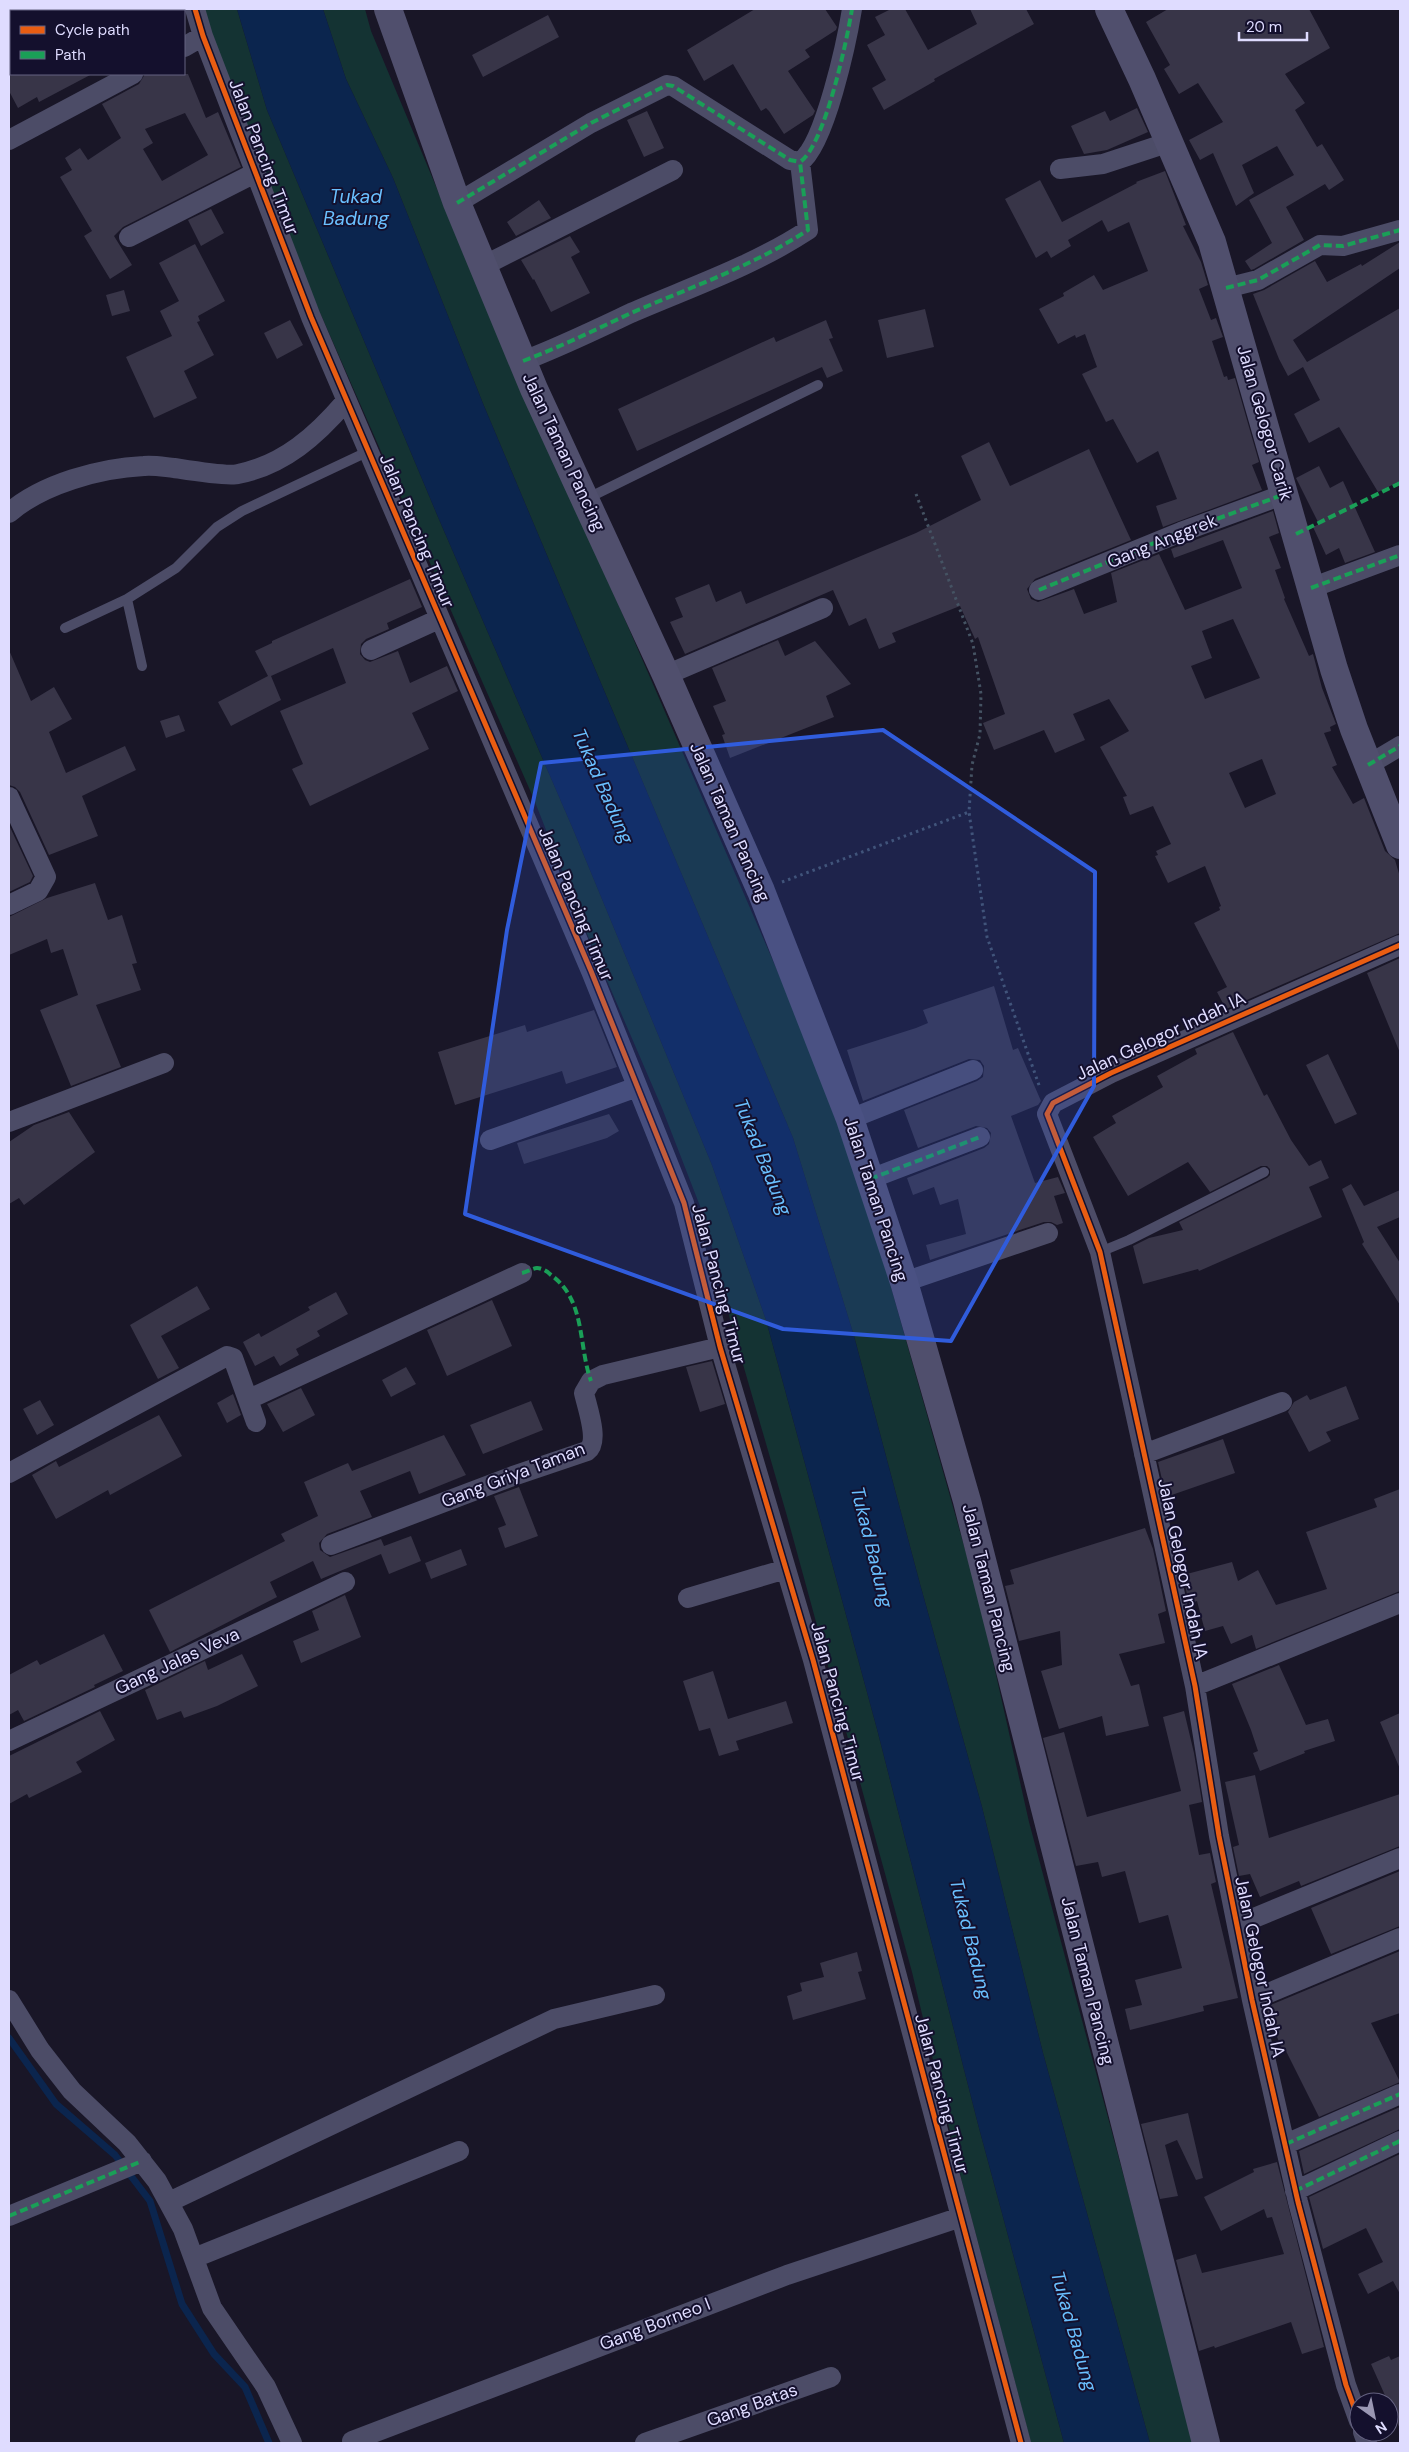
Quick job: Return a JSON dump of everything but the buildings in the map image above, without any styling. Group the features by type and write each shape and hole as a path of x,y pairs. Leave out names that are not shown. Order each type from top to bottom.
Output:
{"street":[{"name":"Jalan Pancing Timur","path":"195,9 203,36 255,173 346,401 591,971 684,1202 720,1347 815,1669 1021,2443"},
{"name":"Jalan Taman Pancing","path":"388,9 457,203 483,266 523,361 666,675 760,891 850,1118 904,1282 967,1501 1206,2443"},
{"path":"523,361 567,344 631,314 718,278 791,241 808,230 800,162 807,154 824,119 839,75 852,9"},
{"name":"Jalan Gelogor Carik","path":"1109,9 1170,142 1212,242 1334,669 1368,765 1400,845"},
{"path":"185,46 203,36"},
{"path":"9,140 131,75"},
{"path":"457,203 591,123 667,85 673,86 790,160 800,162"},
{"path":"1060,169 1103,164 1170,142"},
{"path":"483,266 673,170"},
{"path":"129,237 255,173"},
{"path":"1226,288 1258,280 1320,245 1343,246 1400,230"},
{"path":"9,513 18,504 66,482 104,471 145,466 236,475 263,467 294,451 321,429 346,401"},
{"name":"Gang Anggrek","path":"1039,590 1181,532 1285,494"},
{"path":"1311,588 1400,555"},
{"path":"666,675 823,608"},
{"path":"372,650 439,619"},
{"path":"1368,765 1400,746"},
{"path":"9,797 46,877 38,891 9,905"},
{"name":"Jalan Gelogor Indah IA","path":"1349,2393 1296,2197 1286,2144 1252,2000 1219,1836 1195,1686 1100,1252 1048,1118 1048,1110 1052,1103 1111,1073 1400,945"},
{"path":"9,1122 164,1063"},
{"path":"850,1118 973,1070"},
{"path":"490,1140 638,1087"},
{"path":"870,1179 980,1137"},
{"path":"904,1282 1048,1233"},
{"path":"249,1398 522,1273"},
{"name":"Gang Griya Taman","path":"331,1545 513,1476 587,1451 592,1445 594,1437 584,1393 591,1381 603,1375 720,1347"},
{"path":"9,1474 227,1356 233,1358 249,1398 256,1422"},
{"path":"1144,1454 1282,1402"},
{"path":"688,1598 786,1569"},
{"name":"Gang Jalas Veva","path":"9,1741 345,1582"},
{"path":"1195,1686 1400,1604"},
{"path":"1237,1925 1400,1858"},
{"path":"1252,2000 1400,1938"},
{"path":"168,2202 554,2019 655,1996"},
{"path":"9,2000 40,2050 72,2091 114,2129 133,2164 157,2181 183,2229 212,2308 266,2387 292,2443"},
{"path":"1286,2144 1400,2094"},
{"path":"1296,2197 1400,2141"},
{"path":"194,2258 459,2151"},
{"path":"1296,2197 1400,2155"},
{"path":"9,2216 133,2164"},
{"name":"Gang Borneo I","path":"352,2441 787,2275 961,2217"},
{"name":"Gang Batas","path":"645,2443 831,2377"}],"lane":[{"path":"586,500 818,385"},
{"path":"65,628 127,599 176,568 217,527 242,512 367,452"},
{"path":"127,599 142,666"},
{"path":"1100,1252 1129,1240 1264,1172"}],"path":[{"path":"916,494 974,644 981,694 980,734 972,765 969,812 986,937 1048,1110"},
{"path":"760,891 969,812"}],"highlighted area":[{"path":"883,730 1095,872 1094,1086 951,1341 783,1329 465,1214 507,930 541,763"}],"green space":[{"path":"204,9 237,9 267,110 438,517 573,829 712,1165 766,1320 877,1729 979,2128 1064,2443 1031,2443 963,2186 912,1972 787,1516 731,1323 705,1219 662,1108 590,941 533,797 303,274 215,45"},
{"path":"323,9 365,9 371,31 509,361 600,562 783,984 861,1181 979,1599 1029,1822 1195,2443 1150,2443 1043,2053 982,1807 854,1336 793,1138 484,406 393,178 346,79"}],"water":[{"name":"Tukad Badung","path":"237,9 323,9 346,79 393,178 484,406 793,1138 854,1336 982,1807 1043,2053 1150,2443 1064,2443 979,2128 877,1729 766,1320 712,1165 573,829 438,517 267,110"}],"waterway":[{"path":"9,2038 56,2104 115,2155 150,2201 182,2304 214,2354 245,2387 269,2443"}],"marked path":[{"path":"523,361 766,255 808,230 800,162 809,152 818,135 834,91 852,9"},
{"path":"457,203 591,123 667,85 673,86 790,160 800,162"},
{"path":"1226,288 1258,280 1320,245 1343,246 1400,230"},
{"path":"1296,534 1400,483"},
{"path":"1039,590 1181,532 1285,494"},
{"path":"1311,588 1400,555"},
{"path":"1368,765 1400,746"},
{"path":"870,1179 980,1137"},
{"path":"522,1273 535,1268 545,1270 562,1285 570,1297 576,1310 591,1381"},
{"path":"1286,2144 1400,2094"},
{"path":"1295,2191 1400,2141"},
{"path":"9,2216 142,2161"}],"cycle path":[{"path":"195,9 203,36 311,317 591,971 684,1203 720,1347 813,1660 1021,2443"},
{"path":"1349,2393 1298,2202 1252,2000 1219,1836 1195,1686 1100,1252 1047,1114 1053,1103 1111,1073 1400,945"}]}
